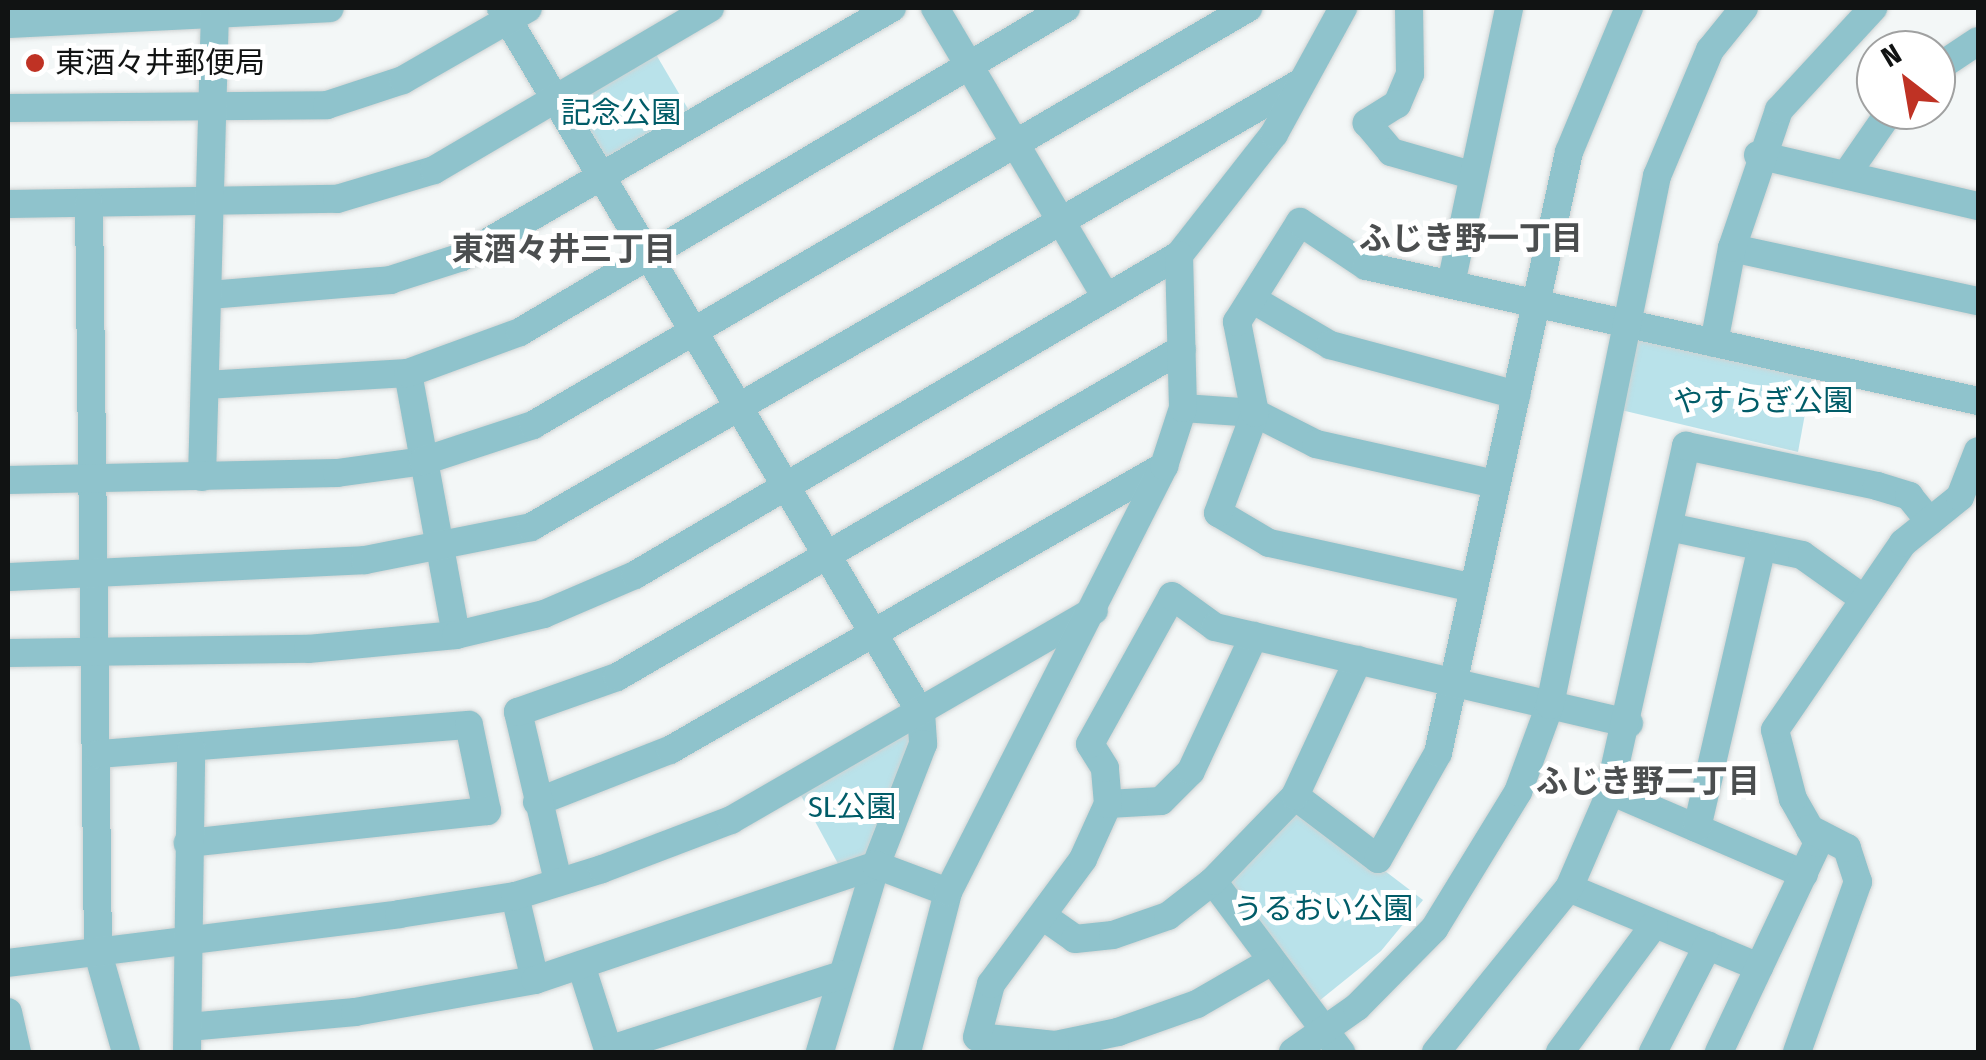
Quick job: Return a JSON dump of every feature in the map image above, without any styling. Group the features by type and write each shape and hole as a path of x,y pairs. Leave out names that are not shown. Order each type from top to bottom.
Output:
{"street":[{"path":"8,24 330,8"},
{"path":"8,204 337,199 434,170 710,8"},
{"path":"209,295 390,280 462,257 603,179 892,8"},
{"path":"935,8 1106,296"},
{"path":"205,385 408,374 520,332 1066,8"},
{"path":"8,480 202,476 423,461 533,425 1248,8"},
{"path":"8,653 308,649 456,635 544,614 635,575 1179,255 1226,203 1343,8"},
{"path":"1410,8 1410,74 1397,104 1368,123 1391,152 1471,174"},
{"path":"1450,284 1509,8"},
{"path":"1295,796 1378,858 1438,753 1569,152 1629,8"},
{"path":"1293,1052 1334,1042 1459,895 1518,792 1550,705 1657,176 1710,50 1744,8"},
{"path":"1714,343 1732,248 1758,155 1812,66 1873,8"},
{"path":"202,476 215,11"},
{"path":"8,108 327,105 403,80 512,11 554,99 697,331 921,713 923,744 876,865 820,1052"},
{"path":"1956,56 1978,41"},
{"path":"8,577 94,568 438,552 531,527 744,410 1302,82"},
{"path":"1846,175 1877,130"},
{"path":"1758,155 1978,204"},
{"path":"90,204 99,754 98,953 126,1052"},
{"path":"1474,588 1269,543 1218,512 1255,413 1238,322 1300,222 1366,266 1536,307 1628,323 1978,401"},
{"path":"1732,248 1978,301"},
{"path":"906,1052 948,892 1094,610 1164,466 1184,408 1179,255"},
{"path":"1252,299 1330,346 1516,395"},
{"path":"558,881 518,712 617,678 830,558 1182,348"},
{"path":"408,374 456,635"},
{"path":"1184,408 1255,413 1316,444 1495,484"},
{"path":"1436,1052 1569,888 1610,790 1629,723 1686,446 1877,486 1909,496 1930,522"},
{"path":"1719,1052 1818,843 1775,730 1864,599 1930,522 1960,497 1978,452"},
{"path":"537,802 670,750 877,636 1164,466"},
{"path":"1669,527 1802,554 1864,599"},
{"path":"1697,828 1762,546"},
{"path":"1270,962 1197,1004 1118,1032 1023,1047 977,1038 991,984 1044,917 1108,804 1105,768 1090,744 1172,596 1215,627 1629,723"},
{"path":"8,963 514,896 731,820 1094,610"},
{"path":"1108,804 1161,800 1191,771 1236,691 1254,636"},
{"path":"1044,917 1075,939 1113,935 1168,916 1212,881 1295,796 1332,733 1358,660"},
{"path":"99,754 470,725 486,810 188,844"},
{"path":"191,749 188,1040 536,980 876,865 948,892"},
{"path":"1610,790 1804,874"},
{"path":"1797,1052 1858,882 1847,848 1810,829"},
{"path":"1212,881 1334,1042"},
{"path":"1569,888 1759,967"},
{"path":"514,896 536,980"},
{"path":"1560,1052 1654,926"},
{"path":"1653,1052 1708,946"},
{"path":"582,965 609,1051 842,976"},
{"path":"8,1012 17,1052"}],"green space":[{"name":"記念公園","path":"654,51 691,114 607,166 568,101"},
{"name":"やすらぎ公園","path":"1633,330 1813,370 1798,452 1621,410"},
{"name":"SL公園","path":"914,730 873,863 842,871 798,790"},
{"name":"うるおい公園","path":"1296,803 1423,900 1381,951 1314,1005 1219,882"}],"place":[{"name":"東酒々井郵便局","path":"35,63"}],"district":[{"name":"ふじき野一丁目","path":"1471,238"},
{"name":"東酒々井三丁目","path":"564,249"},
{"name":"ふじき野二丁目","path":"1648,781"}]}
